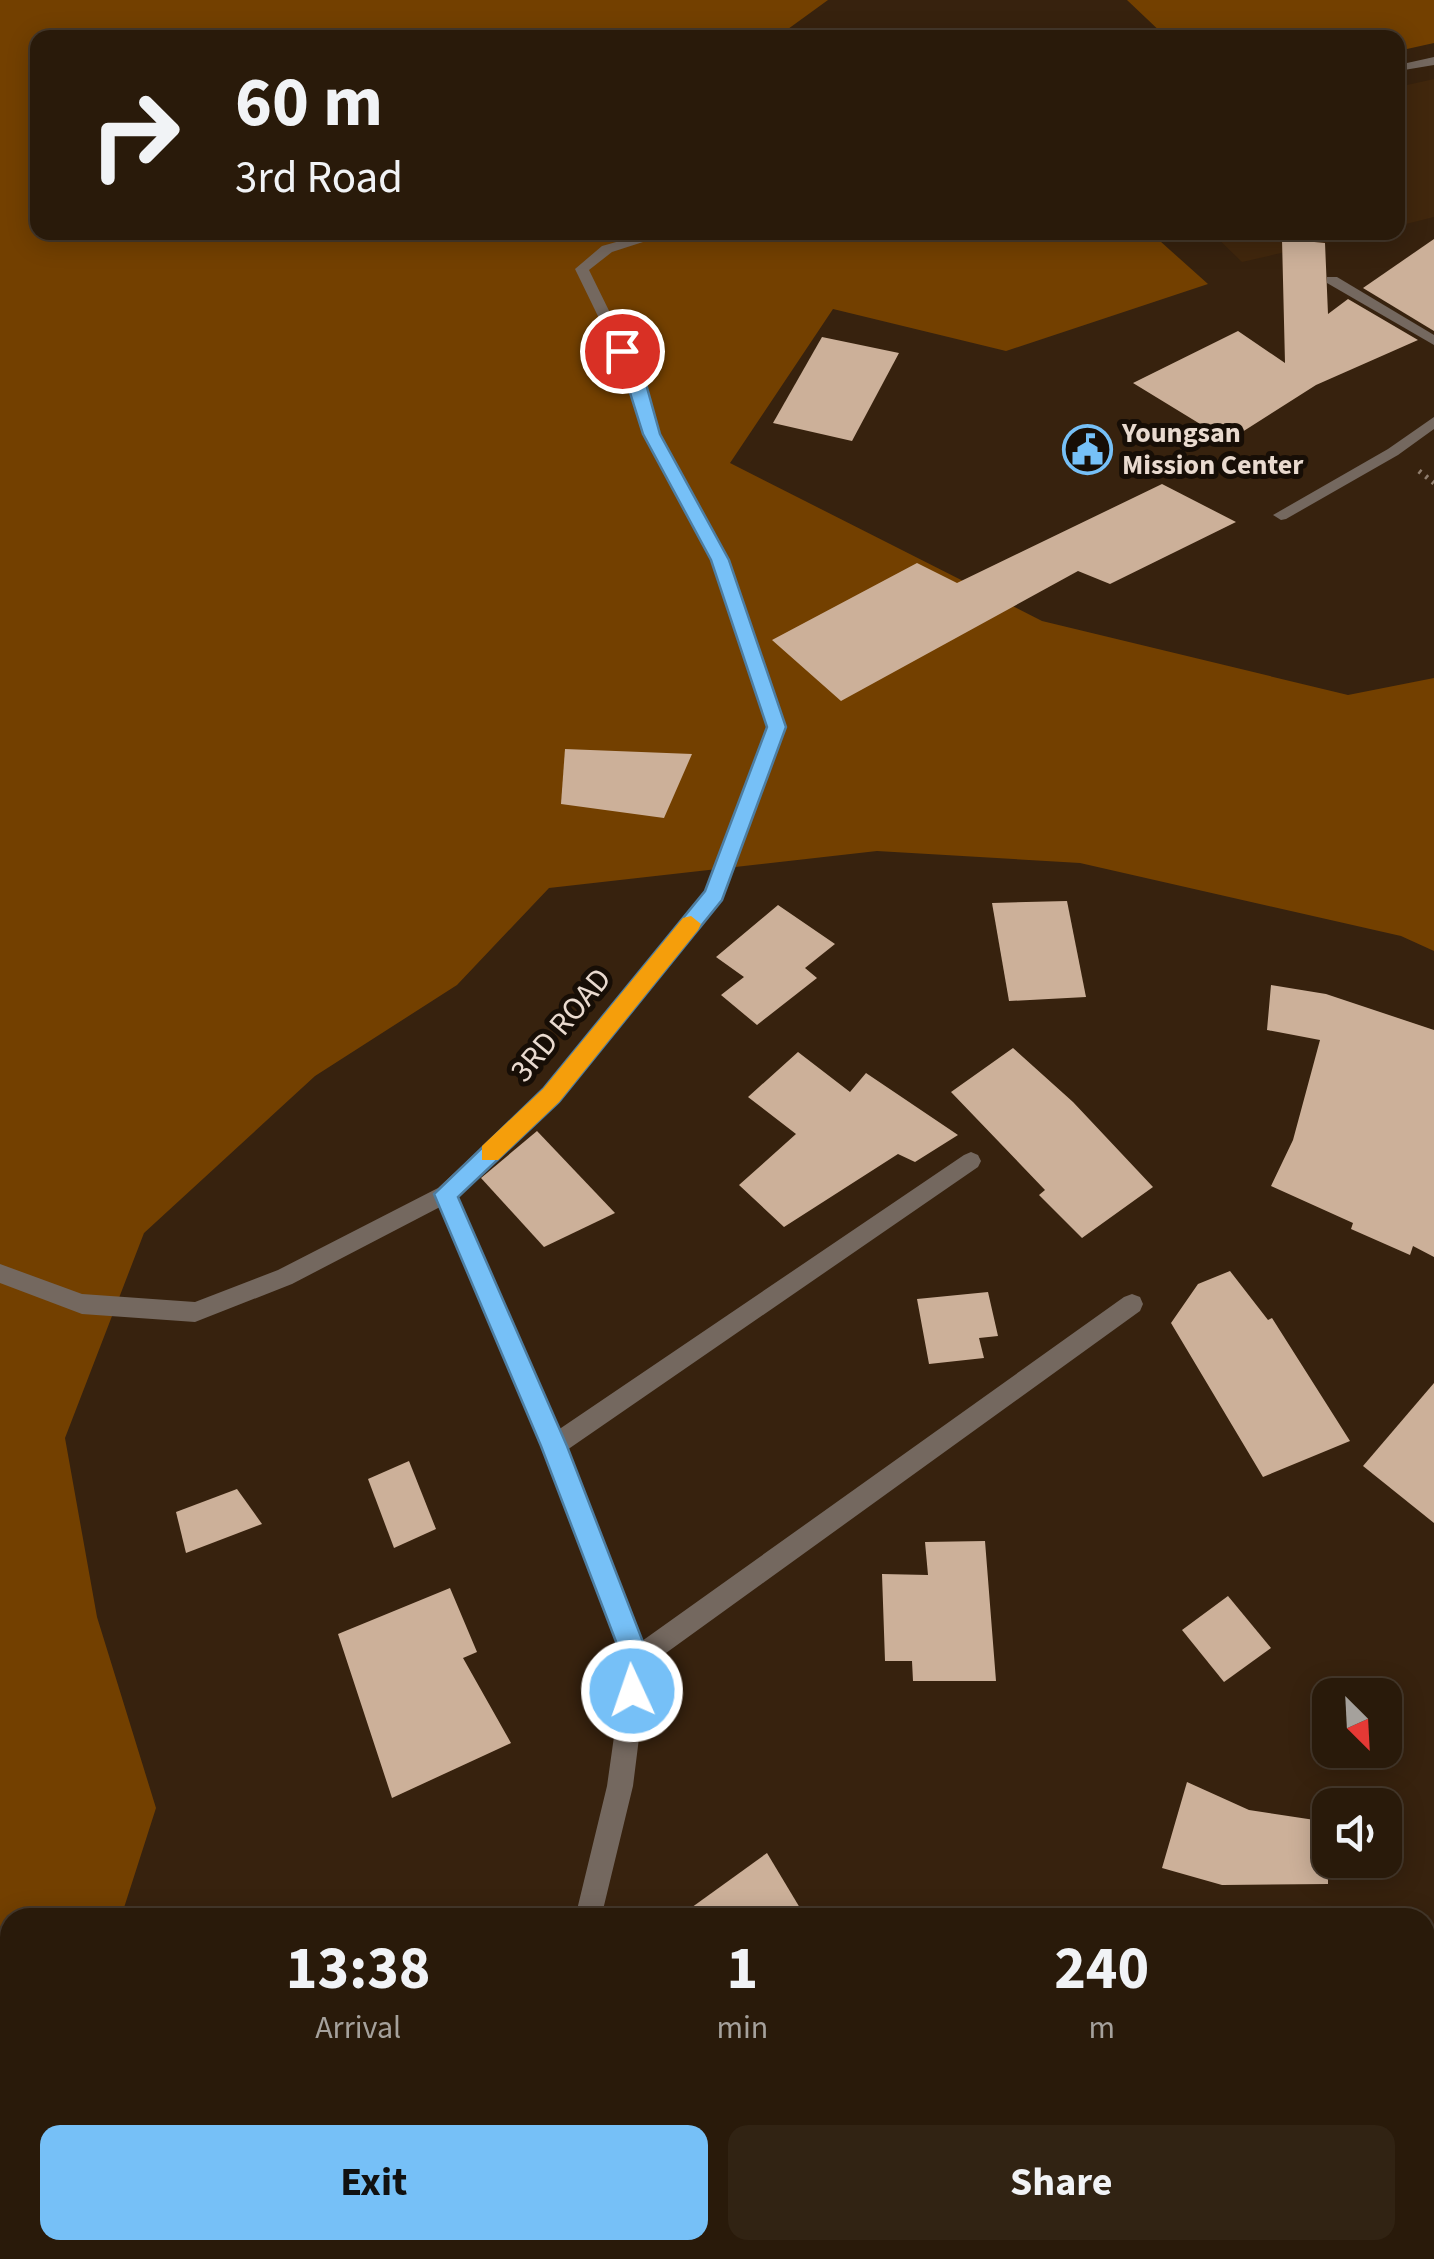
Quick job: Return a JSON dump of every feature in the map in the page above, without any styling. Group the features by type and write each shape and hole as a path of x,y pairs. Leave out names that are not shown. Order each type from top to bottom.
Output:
{"street":[{"path":"1405,67 1434,61"},
{"name":"3RD ROAD","path":"446,1194 551,1095 714,894 776,727 720,560 652,434 638,384 582,269 607,249 639,240"},
{"path":"1332,280 1434,341"},
{"path":"1281,515 1393,452 1434,422"},
{"path":"554,1446 971,1160"},
{"path":"0,1273 82,1304 195,1312 285,1277 446,1194 554,1446 636,1660 620,1786 590,1908"},
{"path":"636,1660 1132,1304"}],"shaded area":[{"path":"0,0 828,0 787,30 30,30 30,240 1159,240 1208,284 1006,351 833,309 730,463 1042,621 1348,695 1434,678 1434,951 1401,936 1080,863 877,851 549,888 457,985 315,1076 144,1233 65,1438 97,1617 156,1808 124,1908 0,1908"},
{"path":"1127,0 1434,0 1434,43 1405,49 1405,30 1159,30"},
{"path":"1434,79 1434,217 1405,224 1405,85"},
{"path":"1219,240 1338,240 1242,262"}],"building":[{"path":"1434,239 1434,331 1363,288"},
{"path":"1282,240 1325,243 1328,314 1348,299 1418,340 1316,385 1228,441 1133,383 1238,331 1285,363"},
{"path":"822,337 899,353 852,441 773,423"},
{"path":"1162,484 1236,522 1110,584 1078,571 841,701 772,640 917,563 957,583"},
{"path":"565,749 692,754 664,818 561,804"},
{"path":"1067,901 1086,997 1009,1001 992,903"},
{"path":"778,905 835,944 805,968 817,978 757,1025 721,995 744,977 716,957"},
{"path":"1271,985 1326,994 1434,1030 1434,1257 1413,1246 1410,1255 1351,1229 1353,1223 1271,1186 1293,1140 1320,1040 1267,1030"},
{"path":"1013,1048 1073,1102 1153,1187 1082,1238 1039,1195 1045,1190 951,1092"},
{"path":"798,1052 850,1092 866,1073 958,1135 915,1162 898,1154 784,1227 739,1185 796,1134 748,1097"},
{"path":"537,1131 615,1213 544,1247 481,1178"},
{"path":"1230,1271 1268,1320 1272,1318 1350,1441 1263,1477 1171,1323 1198,1284"},
{"path":"988,1292 998,1336 979,1338 984,1358 929,1364 917,1299"},
{"path":"1434,1383 1434,1523 1363,1466"},
{"path":"409,1461 436,1529 394,1548 368,1479"},
{"path":"237,1489 262,1524 186,1553 176,1512"},
{"path":"985,1541 996,1681 913,1681 912,1661 885,1661 882,1574 928,1575 925,1542"},
{"path":"450,1588 477,1652 463,1658 511,1743 392,1798 338,1634"},
{"path":"1228,1596 1271,1648 1224,1682 1182,1630"},
{"path":"1187,1782 1249,1810 1312,1820 1312,1878 1328,1878 1328,1884 1222,1885 1162,1868"},
{"path":"767,1853 800,1908 691,1908"}],"slow traffic":[{"path":"490,1153 551,1095 691,924"}],"place":[{"name":"Youngsan Mission Center","path":"1087,449"}],"route":[{"path":"622,351 638,384 652,434 720,560 776,727 714,894 551,1095 446,1194 554,1446 636,1660 632,1691"}]}
